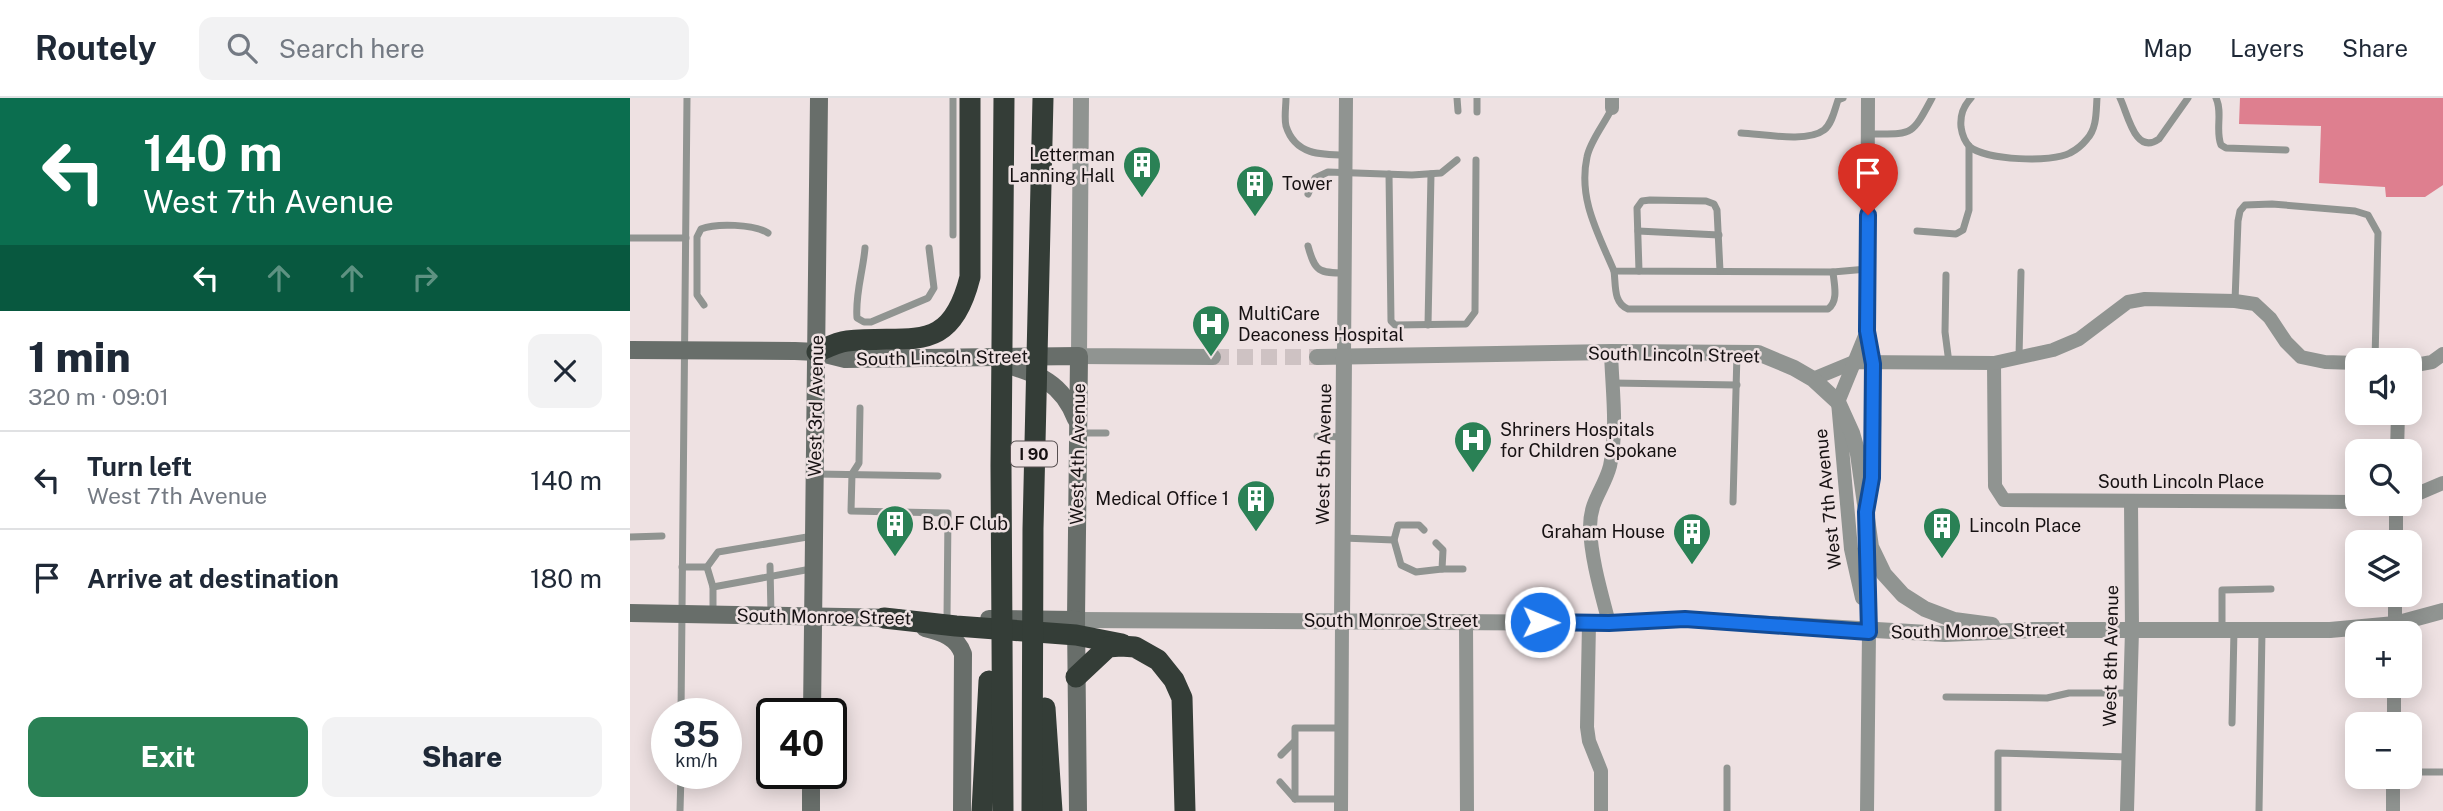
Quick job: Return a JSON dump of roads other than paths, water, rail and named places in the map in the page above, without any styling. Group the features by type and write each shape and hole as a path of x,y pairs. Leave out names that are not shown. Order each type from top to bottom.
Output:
{"highway":[{"path":"817,352 844,341 916,339 935,335 964,301 970,277 971,98"},
{"name":"I 90","path":"1003,811 1001,466 1004,98"},
{"name":"I 90","path":"1032,811 1033,529 1043,98"},
{"path":"982,811 1001,466"},
{"path":"1033,529 1052,811"},
{"path":"884,618 956,626 1076,627 1135,647 1158,660 1174,680 1182,698 1185,811"},
{"path":"1076,677 1108,647 1135,647"}],"main road":[{"name":"West 3rd Avenue","path":"812,698 819,98"},
{"name":"South Lincoln Street","path":"630,350 817,352 845,359 1079,356"},
{"name":"West 4th Avenue","path":"1078,811 1076,627 1079,356"},
{"path":"989,358 1033,374 1056,386 1069,401 1078,429"},
{"name":"South Monroe Street","path":"630,613 947,618 1076,627"},
{"path":"884,618 944,634 957,642 961,649 964,659 961,811"},
{"path":"811,789 811,811"}],"street":[{"name":"West 4th Avenue","path":"1079,356 1082,98"},
{"name":"West 5th Avenue","path":"1341,805 1346,98"},
{"name":"West 7th Avenue","path":"1867,811 1869,632 1866,512 1872,478 1873,364 1867,331 1868,98"},
{"path":"1812,379 1854,362 1994,363 2053,350 2079,339 2128,302 2145,299 2255,304 2270,318 2286,342 2301,357 2345,363"},
{"name":"West 7th Avenue","path":"1867,331 1838,402 1851,549 1869,632"},
{"name":"South Lincoln Street","path":"1317,357 1611,352 1758,353 1794,368 1812,379"},
{"path":"1609,623 1594,560 1590,528 1594,500 1610,467 1613,433 1611,352"},
{"path":"2422,364 2432,362 2443,354"},
{"name":"South Lincoln Street","path":"1079,356 1213,357"},
{"name":"South Lincoln Place","path":"1994,363 1995,486 2004,500 2345,502"},
{"name":"West 7th Avenue","path":"1812,379 1838,402 1852,433 1858,454 1871,547 1884,574 1903,595 1925,609 1954,620 2033,630"},
{"path":"2422,492 2443,483"},
{"name":"West 8th Avenue","path":"2127,811 2132,630 2131,501"},
{"name":"South Monroe Street","path":"2416,621 2443,611"},
{"name":"South Monroe Street","path":"1076,627 1342,621 1609,623 1685,619 1869,632 1945,634 2033,630 2345,630"},
{"path":"1466,622 1467,811"},
{"path":"1589,623 1587,727 1589,741 1601,771 1601,811"},
{"path":"2393,789 2393,811"}],"lane":[{"path":"681,698 687,98"},
{"path":"953,98 953,235"},
{"path":"1286,98 1286,126 1300,148 1320,155 1346,155"},
{"path":"1457,98 1458,111"},
{"path":"1477,98 1477,112"},
{"path":"1741,133 1805,137 1825,130 1838,100 1843,98"},
{"path":"1868,134 1906,134 1915,128 1933,98"},
{"path":"1917,231 1956,234 1962,230 1969,210 1969,146 1962,133 1961,121 1963,109 1971,98"},
{"path":"1969,146 1984,154 2011,158 2057,157 2069,154 2088,138 2096,121 2097,98"},
{"path":"2120,98 2134,132 2139,141 2145,143 2153,143 2159,139 2188,98"},
{"path":"2216,98 2220,111 2221,145 2226,148 2286,150"},
{"path":"1612,103 1587,154 1584,188 1587,207 1614,271 1617,300 1622,306 1629,309 1828,309 1832,307 1835,299 1833,272"},
{"path":"1308,194 1315,178 1328,172 1431,174 1441,173 1457,160"},
{"path":"1389,174 1391,321 1395,325 1466,324 1475,312 1476,160"},
{"path":"1427,325 1431,174"},
{"path":"1639,271 1637,208 1642,201 1706,201 1714,204 1717,210 1720,271"},
{"path":"2235,301 2238,221 2240,211 2245,205 2272,204 2355,211 2368,215 2378,233 2375,348"},
{"path":"704,305 697,295 697,237 701,229 709,226 759,227 768,233"},
{"path":"1637,231 1719,235"},
{"path":"630,237 686,238"},
{"path":"1308,246 1313,266 1318,270 1345,273"},
{"path":"864,248 863,272 855,302 857,318 863,322 871,322 928,298 934,288 929,248"},
{"path":"1614,271 1833,272 1868,269"},
{"path":"2019,358 2021,272"},
{"path":"1946,275 1945,332 1950,363"},
{"path":"1733,502 1737,353"},
{"path":"1612,383 1737,385"},
{"path":"860,408 859,463 852,474 851,511 948,513 947,618"},
{"path":"1078,429 1106,433"},
{"path":"1317,436 1344,437"},
{"path":"815,474 938,476"},
{"path":"1424,530 1419,525 1398,525 1394,540 1401,565 1416,572 1463,569"},
{"path":"706,567 718,552 732,554 781,545 814,535"},
{"path":"630,537 662,536"},
{"path":"1342,538 1394,540"},
{"path":"1436,543 1443,550 1442,569"},
{"path":"782,564 782,574"},
{"path":"770,566 771,616"},
{"path":"682,567 706,567"},
{"path":"706,567 713,587 713,615"},
{"path":"713,587 814,568"},
{"path":"751,570 752,580"},
{"path":"733,573 734,583"},
{"path":"2232,723 2228,630 2222,590 2271,589"},
{"path":"2259,811 2262,630"},
{"path":"1946,697 2047,698 2069,693 2130,693"},
{"path":"1295,799 1296,728 1342,729"},
{"path":"1281,755 1294,742"},
{"path":"1998,811 1998,753 2129,757"},
{"path":"1727,768 1727,811"},
{"path":"2422,772 2443,772"},
{"path":"1280,782 1295,799 1341,805"},
{"path":"680,811 681,789"}],"tunnel":[{"path":"1213,357 1317,357"}],"place":[{"name":"Letterman Lanning Hall","path":"1142,199"},
{"name":"Tower","path":"1255,218"},
{"name":"MultiCare Deaconess Hospital","path":"1211,358"},
{"name":"Shriners Hospitals for Children Spokane","path":"1473,474"},
{"name":"Medical Office 1","path":"1256,533"},
{"name":"B.O.F Club","path":"895,558"},
{"name":"Lincoln Place","path":"1942,560"},
{"name":"Graham House","path":"1692,566"}]}
